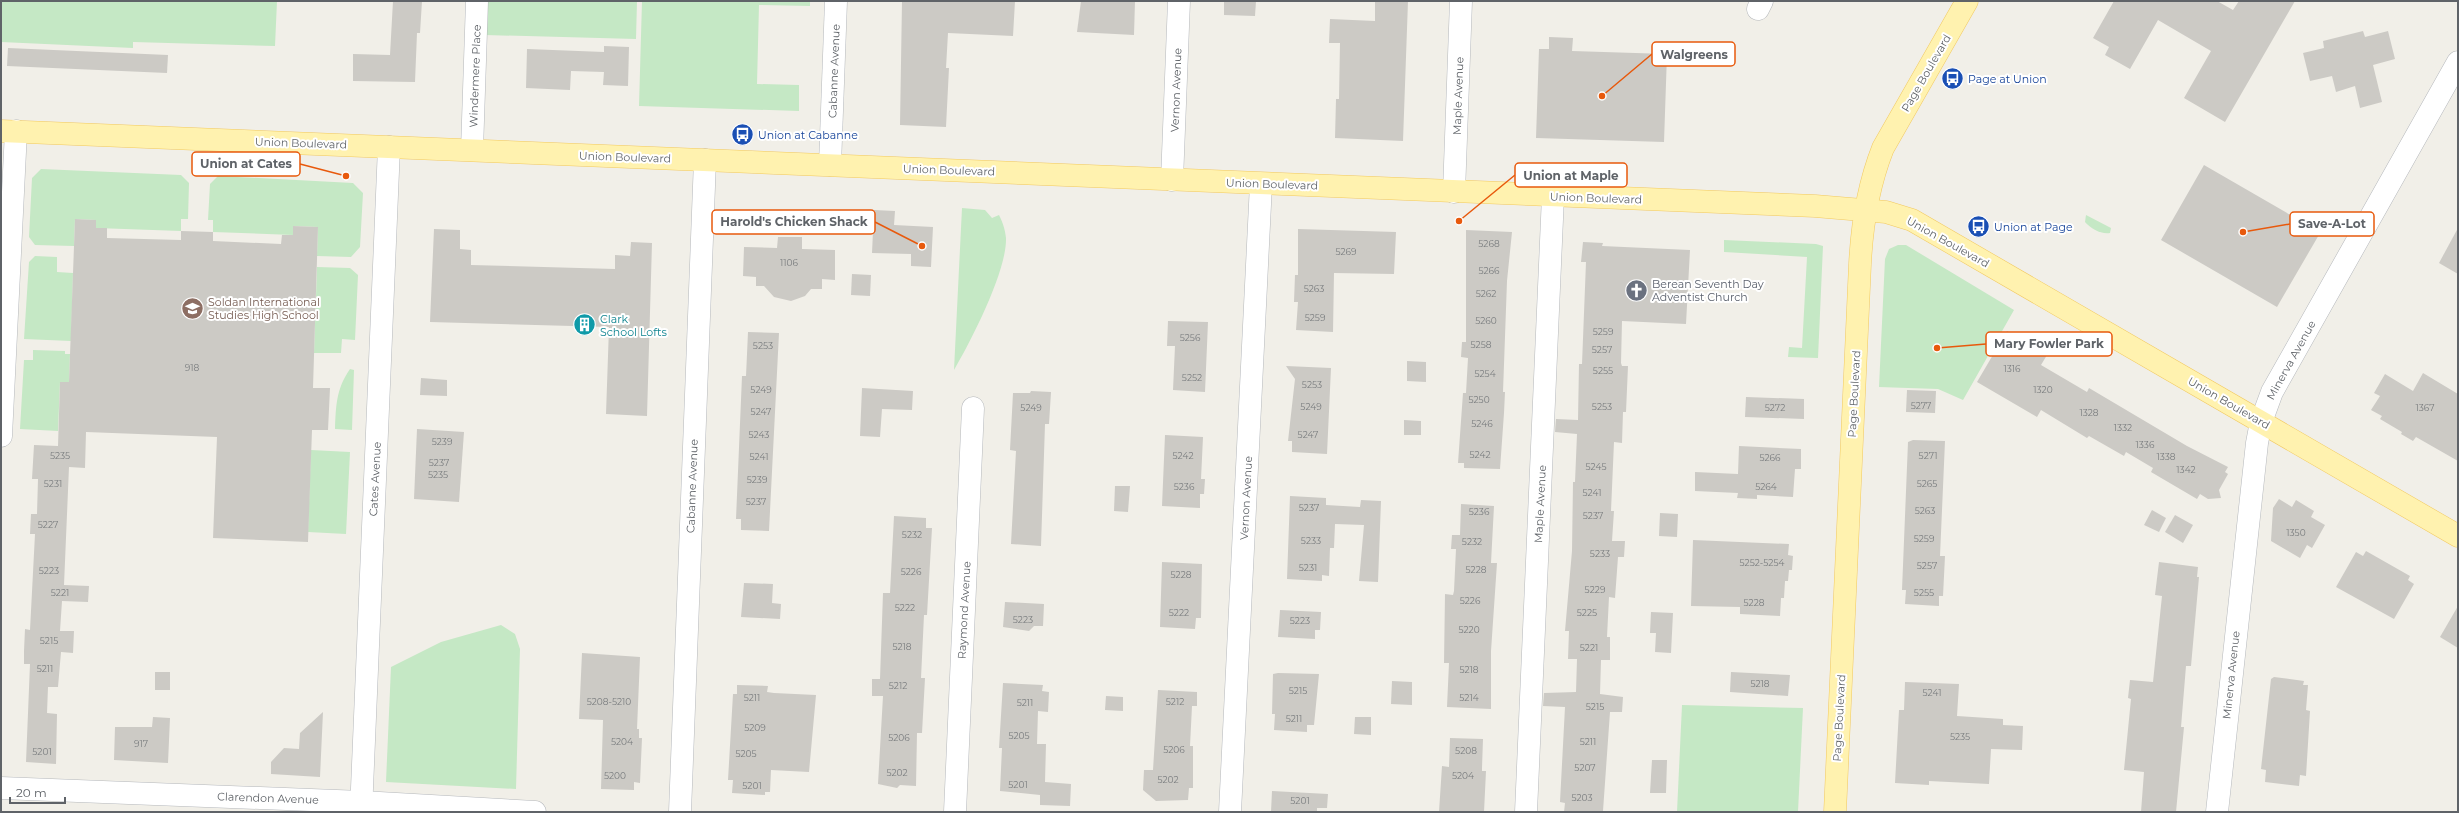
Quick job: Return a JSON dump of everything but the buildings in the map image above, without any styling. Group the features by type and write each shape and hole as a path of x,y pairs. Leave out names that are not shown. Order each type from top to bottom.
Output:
{"main road":[{"name":"Page Boulevard","path":"1835,812 1860,264 1864,209 1873,172 1883,148 1967,1"},
{"name":"Union Boulevard","path":"8,131 1864,209 1886,212 1912,220 2458,536"}],"street":[{"name":"Windermere Place","path":"472,150 477,1"},
{"name":"Cabanne Avenue","path":"830,165 836,1"},
{"name":"Vernon Avenue","path":"1172,180 1179,1"},
{"name":"Maple Avenue","path":"1454,192 1461,1"},
{"name":"Minerva Avenue","path":"2217,812 2242,572 2261,422 2272,392 2458,62"},
{"path":"1,436 8,131"},
{"name":"Cates Avenue","path":"362,807 389,147"},
{"name":"Cabanne Avenue","path":"680,812 705,160"},
{"name":"Vernon Avenue","path":"1230,812 1261,184"},
{"name":"Maple Avenue","path":"1526,812 1553,196"},
{"name":"Raymond Avenue","path":"955,812 973,408"},
{"name":"Clarendon Avenue","path":"1,788 362,807 535,812"}],"green space":[{"path":"1,1 277,1 275,46 133,42 133,48 1,42"},
{"path":"486,1 637,1 636,39 485,35"},
{"path":"642,1 810,1 810,6 759,5 757,84 799,85 799,111 639,106"},
{"path":"41,169 181,175 189,183 188,219 181,219 181,231 96,228 96,220 75,219 74,246 35,245 29,237 32,178"},
{"path":"218,176 353,183 363,193 360,247 351,257 317,256 318,227 293,226 293,235 213,232 213,220 208,220 210,184"},
{"path":"962,208 985,210 992,218 999,215 1004,226 1006,238 1005,252 1001,268 987,306 954,370"},
{"path":"2086,215 2111,228 2110,233 2100,232 2090,227 2085,222"},
{"path":"1724,240 1816,244 1823,246 1818,358 1788,357 1789,347 1802,348 1807,257 1724,252"},
{"path":"1898,245 1906,245 2014,310 1963,400 1938,389 1879,387 1885,259 1889,249"},
{"path":"35,256 57,257 57,272 73,273 71,341 24,339 29,262"},
{"path":"317,267 350,268 358,275 355,340 342,339 341,353 314,353"},
{"path":"33,350 65,351 65,354 70,354 69,382 60,382 58,431 20,429 24,360 33,360"},
{"path":"350,369 354,370 352,430 335,429 336,405 339,391 345,376"},
{"path":"311,450 350,452 346,534 308,532"},
{"path":"501,625 515,634 520,649 516,789 386,782 391,667 441,642"},
{"path":"1682,705 1803,708 1798,812 1677,812"}],"place":[{"name":"Page at Union","path":"1953,79"},
{"name":"Walgreens","path":"1602,96"},
{"name":"Union at Cabanne","path":"743,135"},
{"name":"Union at Cates","path":"346,176"},
{"name":"Union at Maple","path":"1459,221"},
{"name":"Union at Page","path":"1979,227"},
{"name":"Save-A-Lot","path":"2243,232"},
{"name":"Harold's Chicken Shack","path":"922,246"},
{"name":"Berean Seventh Day Adventist Church","path":"1636,290"},
{"name":"Soldan International Studies High School","path":"192,308"},
{"name":"Clark School Lofts","path":"585,325"},
{"name":"Mary Fowler Park","path":"1937,348"}]}
